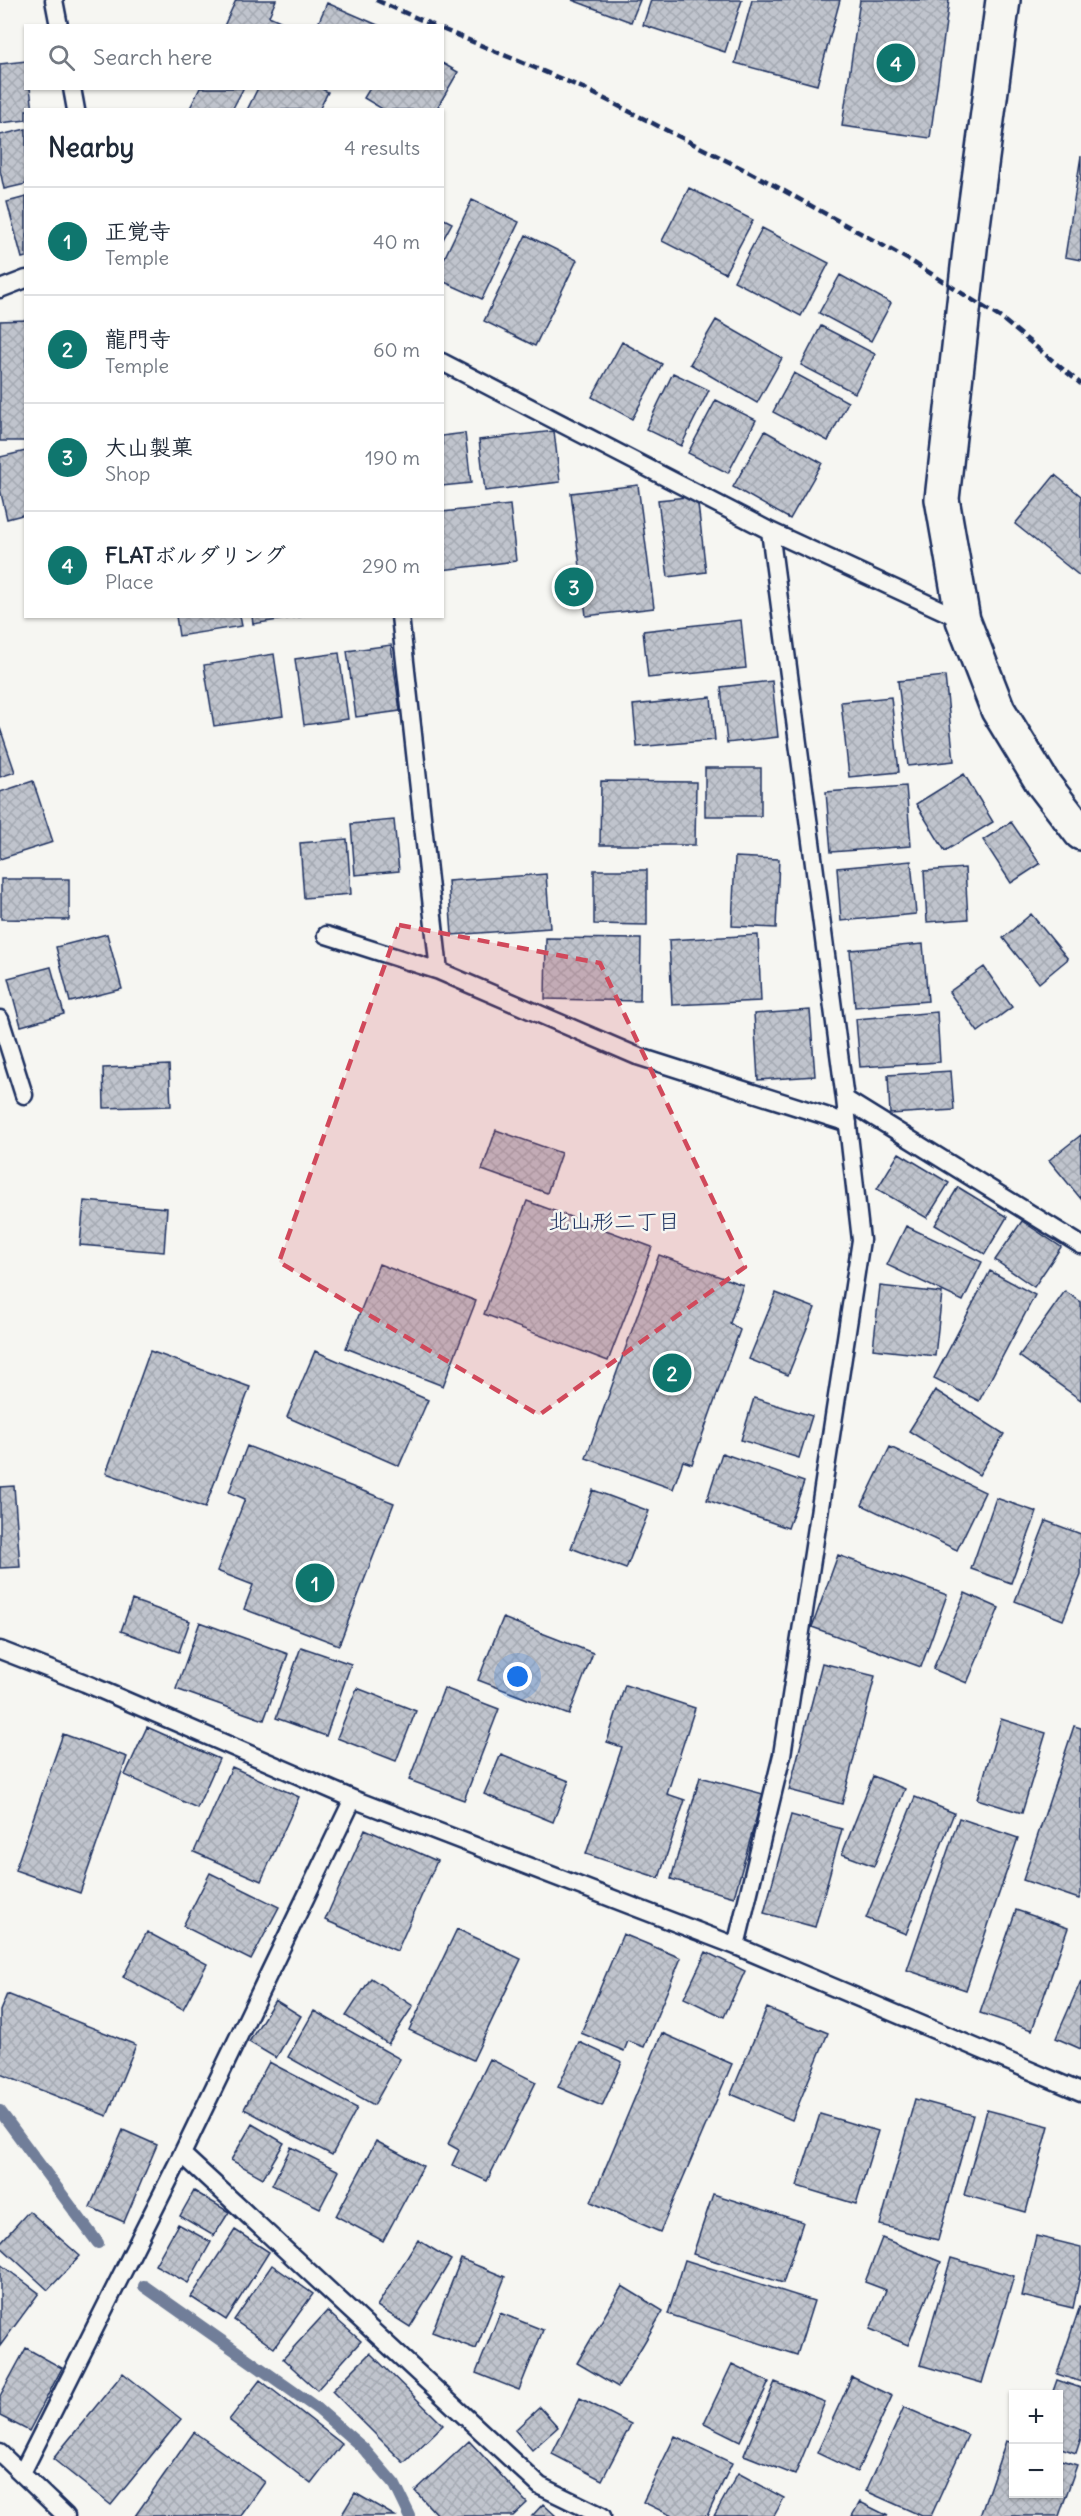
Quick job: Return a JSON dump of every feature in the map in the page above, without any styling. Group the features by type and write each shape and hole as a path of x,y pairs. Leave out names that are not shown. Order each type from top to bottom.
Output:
{"street":[{"path":"1004,0 971,240 942,500 963,620 998,710 1042,782 1081,833"}],"lane":[{"path":"54,0 59,24"},
{"path":"72,90 76,108"},
{"path":"0,288 24,280"},
{"path":"444,363 770,531 963,620"},
{"path":"736,1946 782,1755 861,1240 845,1099 770,531"},
{"path":"400,618 439,971"},
{"path":"326,935 439,971 637,1056 848,1123"},
{"path":"0,1019 24,1095"},
{"path":"845,1099 1081,1245"},
{"path":"0,1650 85,1683 353,1798 736,1946 1081,2092"},
{"path":"22,2473 182,2154 353,1798"},
{"path":"182,2154 540,2486 602,2516"},
{"path":"0,2453 66,2516"}],"highlighted area":[{"path":"399,925 600,963 745,1267 539,1415 279,1262"}],"building":[{"path":"236,0 276,0 269,16 287,24 225,24"},
{"path":"572,0 640,0 631,22"},
{"path":"651,0 742,0 725,52 643,25"},
{"path":"752,0 840,0 817,85 735,63"},
{"path":"860,0 949,0 930,138 842,126"},
{"path":"327,3 375,24 318,24"},
{"path":"24,61 24,90 30,90 33,108 24,108 24,120 0,123 0,64"},
{"path":"444,64 458,72 437,108 381,108 364,98 369,90 444,90"},
{"path":"199,90 242,90 233,108 190,108"},
{"path":"257,90 324,90 328,92 320,108 248,108"},
{"path":"24,129 24,184 4,189 0,170 0,135"},
{"path":"1081,156 1081,260 1065,257"},
{"path":"689,188 753,220 725,273 662,241"},
{"path":"24,198 24,258 22,258 7,202"},
{"path":"472,200 519,222 482,299 444,282 444,259"},
{"path":"444,219 452,223 444,237"},
{"path":"762,228 829,263 801,316 734,281"},
{"path":"526,235 577,260 535,346 484,321"},
{"path":"840,275 891,303 871,341 819,313"},
{"path":"24,320 24,441 0,441 0,321"},
{"path":"716,320 782,358 757,403 690,364"},
{"path":"821,326 875,354 855,393 801,365"},
{"path":"622,342 662,364 632,419 592,397"},
{"path":"673,373 709,390 681,446 646,429"},
{"path":"794,373 848,402 828,441 773,412"},
{"path":"716,400 756,420 728,473 688,453"},
{"path":"554,431 560,482 485,491 479,440"},
{"path":"765,431 822,463 790,519 733,487"},
{"path":"465,433 471,483 444,486 444,436"},
{"path":"24,451 24,515 7,519 0,489 0,457"},
{"path":"1055,475 1081,496 1081,577 1015,524"},
{"path":"638,485 654,608 586,616 571,493"},
{"path":"697,496 706,572 668,577 658,500"},
{"path":"510,505 516,561 444,570 444,512"},
{"path":"176,618 240,618 242,626 179,636"},
{"path":"252,618 291,618 253,624"},
{"path":"741,620 746,668 648,678 643,631"},
{"path":"391,645 400,711 356,717 347,651"},
{"path":"339,653 348,719 304,725 295,659"},
{"path":"274,654 283,716 214,726 204,665"},
{"path":"945,676 954,761 908,766 898,681"},
{"path":"772,681 778,737 727,743 721,687"},
{"path":"711,697 715,740 637,747 633,705"},
{"path":"891,697 899,772 849,777 841,702"},
{"path":"0,728 15,772 0,777"},
{"path":"705,768 761,768 761,816 705,816"},
{"path":"964,774 993,822 945,851 916,804"},
{"path":"33,781 53,842 0,859 0,792"},
{"path":"601,781 696,782 695,845 600,845"},
{"path":"906,786 911,846 831,852 826,792"},
{"path":"394,820 399,871 355,875 351,824"},
{"path":"1011,822 1040,864 1011,883 983,840"},
{"path":"347,839 351,894 304,898 300,843"},
{"path":"735,857 779,859 776,928 732,926"},
{"path":"911,861 916,914 841,921 837,868"},
{"path":"965,868 968,919 927,922 924,871"},
{"path":"594,870 647,870 647,925 594,924"},
{"path":"546,874 550,928 452,935 448,881"},
{"path":"1,879 69,879 69,920 1,919"},
{"path":"1031,914 1068,959 1039,983 1003,938"},
{"path":"107,934 122,989 70,1002 56,947"},
{"path":"758,935 761,1001 672,1005 669,940"},
{"path":"546,938 641,939 640,1001 545,999"},
{"path":"923,944 928,1001 855,1007 850,950"},
{"path":"51,967 64,1014 21,1026 8,978"},
{"path":"984,967 1012,1007 978,1032 949,992"},
{"path":"810,1010 815,1076 758,1080 754,1014"},
{"path":"937,1012 940,1062 860,1067 856,1019"},
{"path":"169,1065 171,1106 104,1108 103,1068"},
{"path":"951,1071 954,1110 890,1114 888,1075"},
{"path":"496,1130 561,1153 547,1193 482,1170"},
{"path":"1081,1135 1081,1199 1049,1160"},
{"path":"899,1153 949,1183 927,1218 877,1189"},
{"path":"958,1187 1007,1217 985,1254 935,1225"},
{"path":"84,1201 167,1208 164,1252 80,1245"},
{"path":"527,1201 652,1247 608,1361 484,1314"},
{"path":"1022,1221 1061,1247 1034,1287 995,1260"},
{"path":"906,1226 982,1262 963,1301 887,1265"},
{"path":"659,1255 743,1285 730,1323 740,1330 692,1464 683,1461 673,1489 586,1458"},
{"path":"379,1264 476,1301 443,1386 346,1348"},
{"path":"990,1271 1035,1295 979,1401 934,1378"},
{"path":"880,1286 942,1293 935,1356 873,1349"},
{"path":"1065,1291 1081,1302 1081,1400 1019,1356"},
{"path":"776,1293 815,1308 788,1375 749,1359"},
{"path":"150,1351 250,1387 205,1508 106,1473"},
{"path":"315,1351 428,1400 399,1466 287,1417"},
{"path":"935,1390 1004,1434 979,1475 909,1431"},
{"path":"754,1398 812,1416 799,1458 741,1440"},
{"path":"247,1446 394,1503 339,1645 244,1609 253,1585 217,1571 245,1499 229,1492"},
{"path":"890,1447 985,1492 957,1550 862,1505"},
{"path":"722,1453 804,1482 788,1528 707,1500"},
{"path":"14,1486 20,1567 0,1568 0,1487"},
{"path":"593,1490 649,1511 626,1569 571,1548"},
{"path":"996,1498 1037,1512 1011,1583 971,1569"},
{"path":"1046,1521 1081,1534 1081,1575 1063,1620 1015,1601"},
{"path":"838,1555 947,1595 921,1667 812,1627"},
{"path":"965,1593 999,1608 967,1683 933,1669"},
{"path":"132,1600 190,1621 179,1652 121,1631"},
{"path":"503,1618 593,1653 569,1715 478,1680"},
{"path":"200,1622 288,1654 264,1720 176,1689"},
{"path":"301,1647 351,1664 326,1736 276,1718"},
{"path":"822,1663 875,1676 842,1804 789,1790"},
{"path":"625,1685 695,1708 667,1794 685,1800 659,1878 586,1854 622,1747 607,1742"},
{"path":"357,1688 416,1711 396,1761 337,1738"},
{"path":"444,1688 499,1709 464,1800 409,1780"},
{"path":"1001,1719 1046,1733 1022,1813 977,1799"},
{"path":"1074,1726 1081,1728 1081,1893 1079,1899 1023,1880"},
{"path":"147,1727 219,1759 197,1808 125,1775"},
{"path":"63,1734 127,1757 80,1893 15,1870"},
{"path":"501,1754 569,1781 553,1822 484,1794"},
{"path":"232,1767 299,1797 261,1881 194,1852"},
{"path":"873,1776 905,1789 874,1866 842,1854"},
{"path":"700,1777 763,1794 734,1897 671,1879"},
{"path":"915,1797 954,1813 906,1934 866,1918"},
{"path":"791,1815 842,1829 815,1927 764,1913"},
{"path":"959,1818 1018,1838 966,1990 907,1970"},
{"path":"365,1829 437,1861 397,1951 325,1920"},
{"path":"210,1873 279,1907 251,1960 183,1926"},
{"path":"1016,1910 1068,1928 1032,2030 980,2013"},
{"path":"457,1929 521,1959 473,2060 409,2030"},
{"path":"147,1932 207,1964 183,2009 123,1977"},
{"path":"623,1934 681,1958 644,2047 628,2041 624,2051 581,2033"},
{"path":"706,1952 745,1971 724,2017 684,1998"},
{"path":"371,1978 413,2006 388,2044 346,2016"},
{"path":"1081,1981 1081,2049 1056,2038"},
{"path":"7,1994 136,2045 107,2116 0,2074 0,2011"},
{"path":"275,2000 301,2016 276,2058 249,2042"},
{"path":"767,2008 828,2033 792,2120 731,2094"},
{"path":"314,2011 400,2059 374,2105 288,2057"},
{"path":"662,2033 732,2064 660,2232 591,2202"},
{"path":"579,2042 622,2062 602,2106 558,2087"},
{"path":"490,2059 536,2082 487,2181 452,2165 459,2150 448,2144"},
{"path":"269,2062 357,2108 332,2155 244,2109"},
{"path":"915,2099 973,2115 938,2240 880,2225"},
{"path":"987,2110 1049,2126 1026,2212 964,2195"},
{"path":"820,2114 878,2131 856,2204 797,2186"},
{"path":"252,2124 284,2143 263,2178 231,2160"},
{"path":"123,2130 157,2145 124,2222 90,2207"},
{"path":"376,2141 423,2166 383,2241 336,2216"},
{"path":"291,2147 339,2171 320,2208 272,2185"},
{"path":"194,2191 229,2212 214,2236 180,2216"},
{"path":"713,2194 803,2222 783,2283 693,2254"},
{"path":"29,2211 80,2256 48,2290 0,2246 0,2243"},
{"path":"178,2224 211,2242 188,2283 155,2265"},
{"path":"235,2230 269,2252 226,2320 191,2297"},
{"path":"1036,2236 1081,2247 1081,2271 1073,2308 1022,2296"},
{"path":"882,2238 941,2262 908,2345 870,2329 886,2290 865,2282"},
{"path":"418,2240 451,2260 410,2327 377,2306"},
{"path":"951,2258 1014,2276 982,2383 920,2365"},
{"path":"461,2259 505,2277 476,2349 432,2332"},
{"path":"685,2260 814,2301 797,2355 668,2314"},
{"path":"0,2264 39,2293 0,2346"},
{"path":"272,2265 313,2294 274,2348 234,2320"},
{"path":"622,2286 663,2311 618,2387 577,2363"},
{"path":"1081,2306 1081,2382 1057,2374"},
{"path":"327,2311 361,2341 317,2390 283,2359"},
{"path":"500,2313 543,2330 519,2390 476,2373"},
{"path":"26,2348 62,2368 29,2431 0,2416 0,2396"},
{"path":"370,2353 443,2425 404,2463 332,2391"},
{"path":"732,2364 769,2382 740,2441 704,2423"},
{"path":"123,2373 181,2419 111,2505 53,2459"},
{"path":"852,2377 892,2396 857,2472 817,2453"},
{"path":"260,2380 342,2444 311,2484 229,2420"},
{"path":"1057,2380 1081,2388 1081,2438 1076,2453 1063,2449 1063,2390 1053,2390"},
{"path":"775,2382 825,2402 795,2475 744,2455"},
{"path":"580,2398 631,2424 602,2480 552,2454"},
{"path":"540,2407 558,2427 532,2450 515,2430"},
{"path":"904,2407 968,2435 931,2516 922,2516 866,2491"},
{"path":"194,2432 265,2482 241,2516 135,2516"},
{"path":"675,2436 732,2463 707,2516 672,2516 643,2502"},
{"path":"469,2441 527,2503 513,2516 438,2516 415,2491"},
{"path":"1006,2441 1009,2442 1009,2498 1063,2498 1063,2461 1077,2465 1059,2516 980,2516"},
{"path":"738,2473 784,2498 774,2516 714,2516"},
{"path":"355,2493 395,2516 341,2516"},
{"path":"860,2502 888,2516 852,2516"},
{"path":"543,2504 556,2516 532,2516"}],"waterway":[{"path":"0,2111 98,2243"},
{"path":"144,2286 318,2409 363,2448 395,2485 410,2516"}],"railway":[{"path":"376,0 430,24"},
{"path":"444,30 583,88 759,177 911,261 1001,318 1081,384"}],"place":[{"name":"FLATボルダリング","path":"896,63"},
{"name":"大山製菓","path":"574,587"},
{"name":"龍門寺","path":"672,1373"},
{"name":"正覚寺","path":"315,1583"}],"district":[{"name":"北山形二丁目","path":"614,1221"}]}
